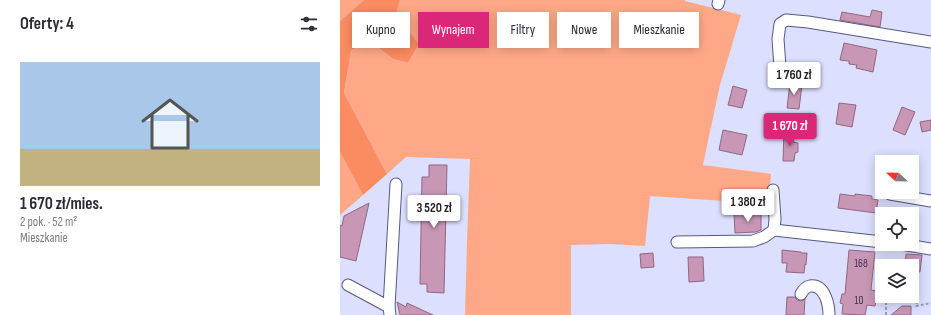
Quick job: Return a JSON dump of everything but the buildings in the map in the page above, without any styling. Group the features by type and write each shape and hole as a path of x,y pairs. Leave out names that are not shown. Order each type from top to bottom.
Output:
{"lane":[{"path":"780,67 778,39 780,24 786,20 808,22 931,42"},
{"path":"348,285 390,311 396,184"},
{"path":"773,190 775,219 774,230"},
{"path":"919,199 931,201"},
{"path":"677,242 753,241 764,237 774,230 875,241"},
{"path":"919,247 931,249"},
{"path":"801,294 805,288 809,286 820,289 827,300 829,315"}],"path":[{"path":"886,315 886,301 916,301 916,306 931,303"}],"shaded area":[{"path":"340,0 364,0 340,21"},
{"path":"364,0 400,0 397,12 352,12 352,48 356,48 351,51 344,93 387,174 363,195 340,152 340,21"},
{"path":"400,0 685,0 741,15 720,85 703,165 771,174 769,204 650,196 645,246 610,244 571,245 571,315 465,315 470,159 406,157 387,174 344,93 351,51 356,48 379,48 393,59 408,63 418,46 418,48 489,48 489,12 418,12 418,43 410,33 410,12 397,12"},
{"path":"410,33 418,43 418,46 408,63 393,59 379,48 410,48"},
{"path":"340,152 363,195 340,215"}]}
